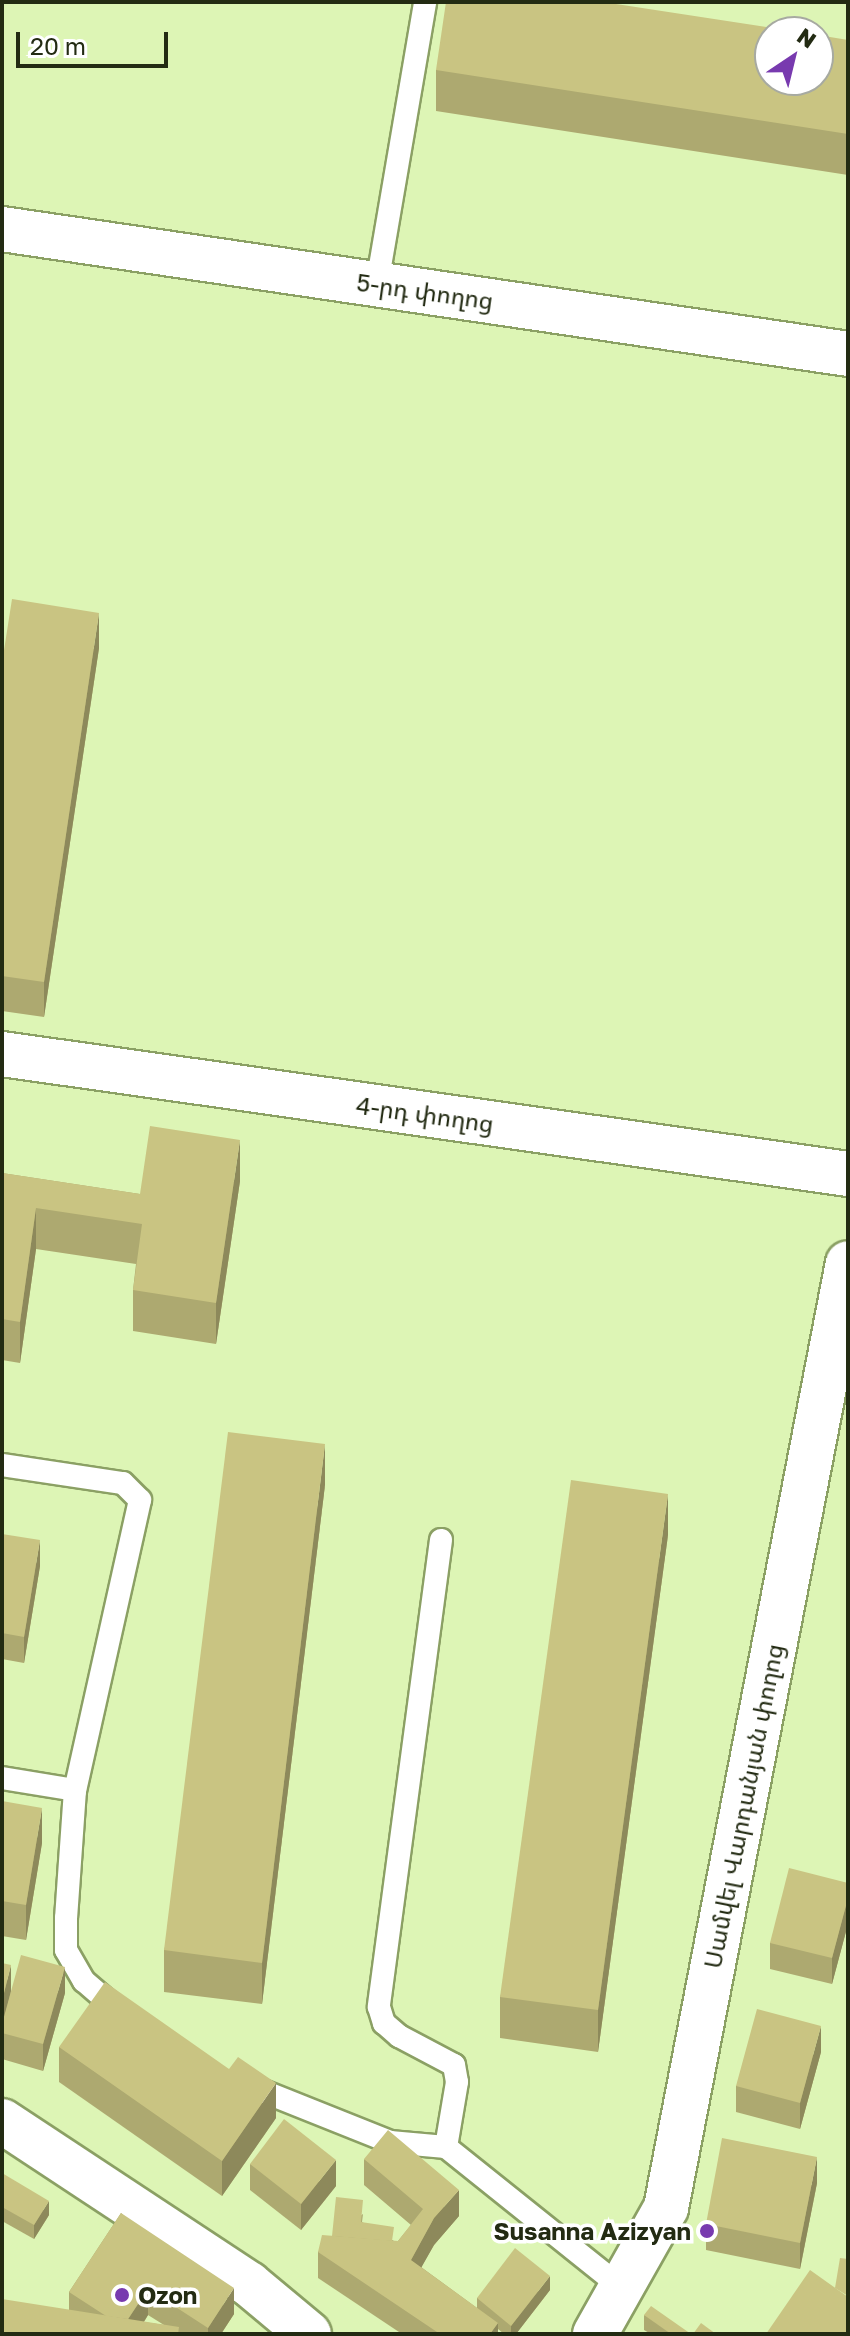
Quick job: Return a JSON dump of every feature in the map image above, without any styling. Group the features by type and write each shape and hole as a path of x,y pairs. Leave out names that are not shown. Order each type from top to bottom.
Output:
{"street":[{"name":"5-րդ փողոց","path":"2,229 848,354"},
{"name":"4-րդ փողոց","path":"2,1054 848,1174"},
{"name":"Սամվել Վարդանյան փողոց","path":"595,2334 666,2208 848,1263"},
{"path":"2,2121 249,2284 309,2334"}],"lane":[{"path":"377,284 425,2"},
{"path":"2,1465 123,1483 140,1500 75,1790 66,1950 84,1981 135,2022"},
{"path":"441,1540 379,2007 384,2023 399,2036 454,2065 457,2082 446,2147"},
{"path":"2,1778 75,1790"},
{"path":"232,2078 390,2142 446,2147 623,2289"}],"building":[{"path":"446,2 603,2 754,25 754,96 834,96 834,38 848,40 848,134 436,70"},
{"path":"12,599 99,613 44,982 2,976 2,663"},
{"path":"150,1126 240,1140 216,1303 133,1290 142,1224 36,1208 20,1322 2,1319 2,1173 140,1194"},
{"path":"228,1432 325,1444 262,1963 164,1950"},
{"path":"571,1480 668,1494 598,2010 500,1997"},
{"path":"2,1534 40,1540 24,1637 2,1633"},
{"path":"2,1801 42,1808 26,1905 2,1901"},
{"path":"789,1868 848,1883 848,1898 832,1958 770,1943"},
{"path":"21,1955 65,1967 43,2044 2,2033"},
{"path":"2,1963 11,1965 2,2001"},
{"path":"105,1982 229,2069 238,2057 276,2083 222,2161 59,2047"},
{"path":"757,2009 821,2026 800,2103 736,2086"},
{"path":"284,2119 336,2160 301,2204 250,2164"},
{"path":"388,2130 459,2190 434,2218 411,2260 498,2323 490,2334 440,2334 318,2252 322,2235 398,2241 423,2209 364,2159"},
{"path":"722,2138 817,2157 800,2243 706,2224"},
{"path":"2,2173 49,2201 34,2225 2,2207"},
{"path":"336,2197 363,2200 361,2222 394,2227 392,2241 332,2236"},
{"path":"121,2213 234,2288 208,2328 148,2289 128,2319 106,2316 69,2292"},
{"path":"515,2248 550,2276 511,2326 477,2298"},
{"path":"840,2258 848,2259 848,2296 835,2288"},
{"path":"810,2270 848,2297 848,2334 766,2334"},
{"path":"2,2299 179,2327 178,2334 2,2334"},
{"path":"651,2306 691,2334 671,2334 644,2315"},
{"path":"701,2323 716,2334 693,2334"}],"place":[{"name":"Susanna Azizyan","path":"707,2231"},
{"name":"Ozon","path":"122,2295"}]}
